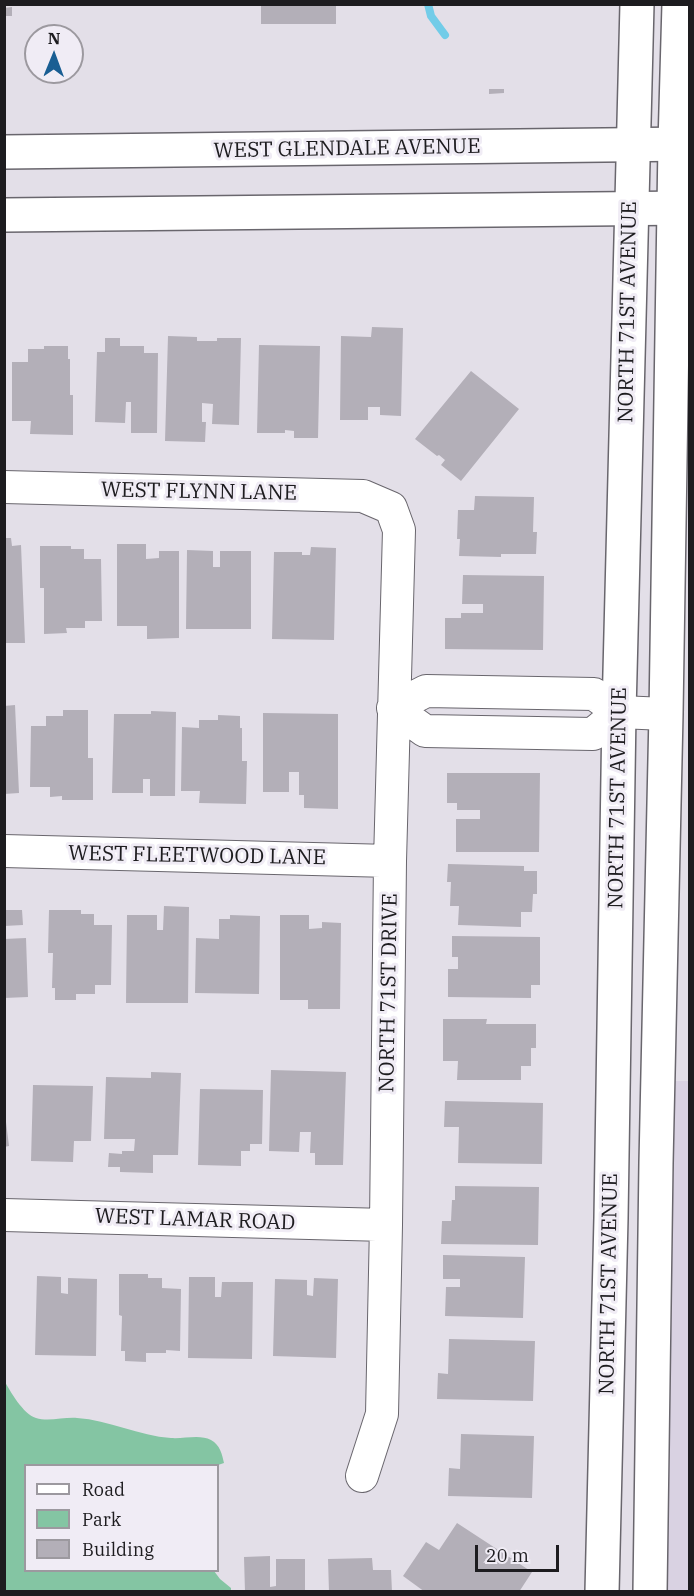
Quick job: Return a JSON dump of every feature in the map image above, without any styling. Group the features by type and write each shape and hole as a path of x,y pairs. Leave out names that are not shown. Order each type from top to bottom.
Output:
{"street":[{"name":"NORTH 71ST AVENUE","path":"602,1592 619,712 637,4"},
{"path":"650,1592 656,1152 666,714 682,208 679,4"},
{"name":"WEST GLENDALE AVENUE","path":"4,152 682,144"},
{"path":"4,215 682,208"},
{"name":"WEST FLYNN LANE","path":"4,487 363,496 391,508"},
{"name":"NORTH 71ST DRIVE","path":"362,1476 382,1414 390,861 399,530 391,508"},
{"path":"393,708 425,731 593,734 619,712 666,714"},
{"name":"WEST FLEETWOOD LANE","path":"4,851 390,861"},
{"name":"WEST LAMAR ROAD","path":"4,1215 386,1225"}],"shaded area":[{"path":"675,1081 689,1081 690,1591 666,1592"}],"green space":[{"path":"4,1380 22,1407 36,1418 46,1420 89,1419 159,1437 207,1438 219,1447 224,1463 219,1465 24,1464 24,1572 215,1572 231,1588 231,1591 5,1591"}],"building":[{"path":"261,5 336,5 336,24 261,24"},
{"path":"12,7 12,16 4,16 4,8"},
{"path":"489,89 504,89 504,93 489,94"},
{"path":"372,327 403,328 401,416 380,415 380,407 368,407 368,420 340,420 341,336 371,337"},
{"path":"168,336 197,337 197,341 241,338 239,425 212,424 213,404 202,403 202,422 206,422 205,442 165,441"},
{"path":"105,338 120,338 120,346 144,346 144,353 158,353 157,433 131,433 131,402 126,402 125,423 95,422 97,352 105,352"},
{"path":"259,345 320,346 318,438 294,438 294,431 285,430 285,433 257,433"},
{"path":"44,346 68,346 70,395 73,395 73,435 30,434 31,421 12,421 12,362 28,362 28,349 44,349"},
{"path":"471,371 519,409 461,481 441,465 445,460 415,439"},
{"path":"475,496 534,497 533,532 537,532 536,554 501,554 501,557 459,556 458,510 474,510"},
{"path":"4,538 11,538 12,546 21,545 25,643 4,643"},
{"path":"117,544 146,544 146,559 159,558 159,551 179,551 179,638 147,639 147,626 117,626"},
{"path":"40,546 71,546 71,549 84,549 84,559 101,559 102,621 85,621 85,628 66,628 67,633 44,634 44,588 40,588"},
{"path":"311,547 336,548 334,640 272,639 274,552 302,552 302,555 310,555"},
{"path":"187,550 213,551 213,567 220,567 220,551 251,551 251,629 186,629"},
{"path":"463,575 544,576 543,650 445,649 445,618 461,618 461,613 483,613 483,604 462,604"},
{"path":"15,705 19,793 4,794 4,706"},
{"path":"63,710 88,710 88,758 93,758 93,800 62,800 62,796 50,797 50,787 30,787 31,726 46,726 46,716 63,716"},
{"path":"151,711 176,712 175,796 150,796 150,779 143,779 143,793 112,793 114,714 151,714"},
{"path":"263,713 338,714 338,809 304,808 304,795 299,795 299,772 289,772 289,792 263,792"},
{"path":"218,715 240,716 242,761 247,761 246,804 199,803 200,791 181,791 182,727 199,728 199,720 218,720"},
{"path":"447,773 540,773 539,852 456,852 456,819 480,819 480,810 457,810 457,803 447,803"},
{"path":"448,864 524,866 524,871 537,871 537,894 533,894 532,912 521,912 521,927 458,925 459,906 450,906 451,882 447,882"},
{"path":"164,906 189,907 188,1003 126,1003 127,915 157,915 157,930 163,930"},
{"path":"4,910 22,910 23,925 4,926"},
{"path":"49,910 81,910 81,914 94,914 94,925 112,925 111,985 95,985 95,994 76,994 76,1000 55,1000 55,988 52,988 53,953 48,953"},
{"path":"230,915 260,916 259,994 195,993 196,938 219,939 219,919 230,919"},
{"path":"280,915 309,915 309,929 322,928 322,922 341,923 340,1009 308,1009 308,1000 280,1000"},
{"path":"452,936 540,937 540,985 531,985 531,998 448,997 448,969 458,969 458,957 452,957"},
{"path":"26,938 28,997 4,998 4,939"},
{"path":"443,1019 487,1019 486,1024 536,1024 536,1048 531,1048 531,1066 521,1066 521,1080 457,1080 458,1061 443,1061"},
{"path":"271,1070 346,1072 343,1165 315,1165 315,1153 310,1153 311,1132 300,1132 299,1152 269,1151"},
{"path":"151,1072 181,1073 178,1155 153,1155 153,1173 120,1172 120,1167 108,1167 109,1153 122,1154 122,1151 134,1151 135,1139 104,1139 106,1077 151,1078"},
{"path":"33,1085 93,1086 91,1141 74,1141 73,1162 31,1161"},
{"path":"200,1089 263,1090 262,1144 250,1144 250,1151 241,1151 241,1166 198,1165"},
{"path":"445,1101 543,1103 542,1164 458,1163 459,1127 444,1127"},
{"path":"4,1122 6,1122 9,1146 4,1147"},
{"path":"455,1186 539,1187 538,1245 441,1244 442,1221 451,1221"},
{"path":"443,1255 525,1257 523,1318 445,1316 446,1287 460,1287 460,1279 443,1279"},
{"path":"119,1274 148,1274 148,1278 162,1278 162,1288 181,1289 180,1351 166,1350 166,1353 146,1353 146,1362 125,1361 125,1351 121,1351 122,1316 119,1315"},
{"path":"37,1276 61,1277 61,1293 68,1294 68,1278 97,1279 96,1356 35,1355"},
{"path":"189,1277 215,1277 215,1297 221,1297 222,1282 253,1282 252,1359 188,1358"},
{"path":"314,1278 338,1279 336,1358 273,1356 275,1279 307,1280 307,1295 313,1296"},
{"path":"449,1339 535,1341 533,1401 437,1399 438,1373 448,1374"},
{"path":"461,1434 534,1436 532,1498 448,1496 449,1468 460,1469"},
{"path":"457,1523 532,1572 519,1592 425,1592 403,1576 426,1542 439,1550"},
{"path":"270,1556 270,1587 276,1586 276,1559 305,1559 305,1592 245,1592 244,1557"},
{"path":"372,1558 373,1570 391,1570 392,1592 329,1592 328,1559"}],"waterway":[{"path":"428,4 431,16 445,35"}]}
